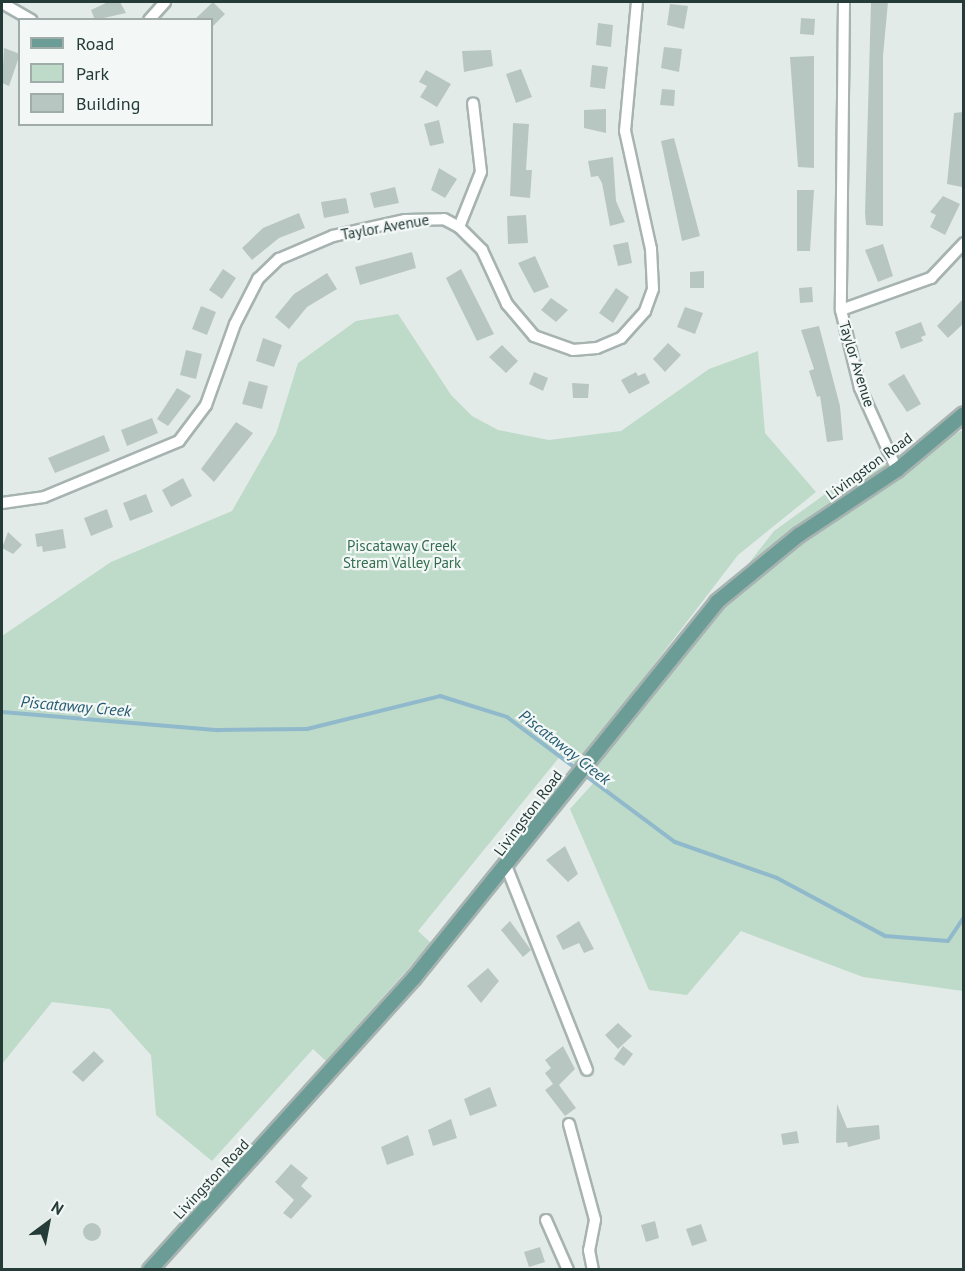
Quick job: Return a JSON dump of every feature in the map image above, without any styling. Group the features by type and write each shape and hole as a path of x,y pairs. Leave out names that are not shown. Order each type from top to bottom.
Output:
{"main road":[{"name":"Livingston Road","path":"150,1269 321,1084 507,868 573,780 717,602 799,535 897,470 963,414"}],"street":[{"path":"2,2 29,18"},
{"path":"151,18 165,2"},
{"name":"Taylor Avenue","path":"2,503 44,497 185,435 206,405 241,309 258,279 279,259 333,236 405,220 437,218 459,227 482,250 514,316 543,341 563,349 597,348 621,338 638,322 651,302 653,266 625,131 637,2"},
{"name":"Taylor Avenue","path":"844,2 841,310 860,387 897,470"},
{"path":"459,227 481,172 473,103"},
{"path":"841,310 926,281 963,243"},
{"path":"507,868 588,1070"},
{"path":"569,1124 595,1220 589,1250 593,1269"},
{"path":"546,1220 568,1269"}],"green space":[{"name":"Piscataway Creek Stream Valley Park","path":"398,314 451,395 472,416 498,430 549,440 621,431 709,369 758,351 765,433 816,492 738,555 577,765 561,755 418,931 431,943 326,1061 313,1049 212,1161 156,1115 151,1055 110,1009 52,1002 2,1064 2,636 111,562 232,511 276,434 298,363 356,321"},
{"path":"963,430 963,991 863,977 741,931 687,995 649,990 570,809 598,778 591,766 774,531 835,487"}],"building":[{"path":"108,2 120,2 126,13 94,18 91,10"},
{"path":"213,2 225,14 213,26 213,18 196,18"},
{"path":"871,2 888,2 883,56 883,226 866,225 865,213"},
{"path":"670,4 688,6 684,29 667,25"},
{"path":"801,18 815,19 814,35 800,34"},
{"path":"598,23 613,25 611,47 596,45"},
{"path":"664,47 682,49 679,72 661,68"},
{"path":"4,48 18,53 18,60 9,86 2,83"},
{"path":"491,50 493,66 464,72 462,51"},
{"path":"814,56 814,168 798,167 790,57"},
{"path":"592,65 608,67 605,89 590,87"},
{"path":"521,69 532,97 516,103 506,74"},
{"path":"426,70 451,84 437,107 420,97 427,86 419,82"},
{"path":"662,89 675,90 674,106 660,105"},
{"path":"606,109 606,133 584,128 584,110"},
{"path":"963,112 962,187 947,184 954,113"},
{"path":"439,120 444,143 430,146 424,124"},
{"path":"513,123 529,124 526,170 532,170 530,198 510,196"},
{"path":"674,138 700,236 682,241 661,141"},
{"path":"613,157 616,201 625,222 610,226 602,183 598,176 591,177 588,161"},
{"path":"439,168 457,179 445,198 431,190"},
{"path":"395,187 399,203 374,208 370,193"},
{"path":"797,190 814,190 810,251 797,251"},
{"path":"943,196 960,204 945,235 930,227 936,215 930,212"},
{"path":"346,198 349,213 324,218 321,202"},
{"path":"299,213 305,228 279,238 252,260 242,248 263,228"},
{"path":"526,215 528,243 508,244 507,216"},
{"path":"628,242 632,263 618,266 613,245"},
{"path":"883,244 893,276 878,282 865,250"},
{"path":"412,252 416,268 360,285 355,267"},
{"path":"535,256 549,287 534,293 518,263"},
{"path":"223,269 236,278 222,299 209,290"},
{"path":"461,269 494,334 477,341 446,278"},
{"path":"704,271 704,288 690,288 690,272"},
{"path":"327,273 337,289 307,307 289,329 275,317 294,294"},
{"path":"812,287 813,302 800,303 799,288"},
{"path":"616,288 629,297 613,323 599,313"},
{"path":"551,298 568,310 556,322 541,310"},
{"path":"963,299 963,324 948,338 937,326"},
{"path":"201,306 216,312 207,335 192,329"},
{"path":"685,307 703,313 695,334 677,327"},
{"path":"921,322 926,335 921,337 923,341 901,349 895,332"},
{"path":"819,326 840,406 843,440 827,442 820,396 817,397 809,371 814,369 801,330"},
{"path":"263,338 282,345 274,367 256,361"},
{"path":"668,343 681,355 665,372 653,359"},
{"path":"502,345 518,361 506,373 489,357"},
{"path":"186,350 202,354 196,379 180,375"},
{"path":"534,372 548,378 543,391 529,384"},
{"path":"636,372 638,376 645,373 650,383 629,394 621,380"},
{"path":"904,374 921,404 907,412 888,384"},
{"path":"249,381 268,386 262,409 242,404"},
{"path":"572,383 589,384 588,398 573,398"},
{"path":"177,388 191,396 168,426 157,419"},
{"path":"152,418 158,433 127,446 121,430"},
{"path":"236,422 253,433 214,482 201,469"},
{"path":"104,435 110,451 55,473 48,458"},
{"path":"183,478 192,496 171,507 162,490"},
{"path":"146,494 153,512 130,521 123,503"},
{"path":"107,509 113,527 91,536 84,518"},
{"path":"63,529 66,548 43,552 42,546 37,547 35,534"},
{"path":"8,532 22,545 13,554 2,548"},
{"path":"565,846 578,874 568,882 546,860"},
{"path":"510,921 531,950 523,957 501,930"},
{"path":"579,921 594,949 584,953 579,943 563,950 556,936"},
{"path":"488,968 499,981 481,1003 467,986"},
{"path":"618,1023 632,1036 618,1049 605,1035"},
{"path":"563,1046 575,1069 559,1085 576,1108 565,1116 545,1090 553,1084 545,1073 551,1068 545,1060"},
{"path":"623,1046 633,1054 624,1066 614,1059"},
{"path":"94,1051 104,1061 83,1082 72,1072"},
{"path":"490,1087 497,1106 470,1116 464,1099"},
{"path":"837,1104 847,1128 879,1125 880,1139 848,1147 847,1142 836,1143"},
{"path":"451,1119 457,1138 433,1146 428,1130"},
{"path":"797,1131 799,1143 783,1145 781,1134"},
{"path":"408,1135 414,1155 387,1165 381,1147"},
{"path":"291,1164 308,1178 301,1186 312,1196 291,1219 283,1213 294,1200 275,1182"},
{"path":"655,1221 659,1238 646,1242 641,1225"},
{"path":"92,1223 98,1226 101,1232 98,1238 92,1241 86,1238 83,1232 86,1226"},
{"path":"701,1224 707,1241 692,1246 686,1229"},
{"path":"540,1247 545,1262 529,1267 524,1252"}],"waterway":[{"name":"Piscataway Creek","path":"2,712 218,730 307,729 440,696 507,717 675,842 777,878 885,936 948,941 964,917"}]}
